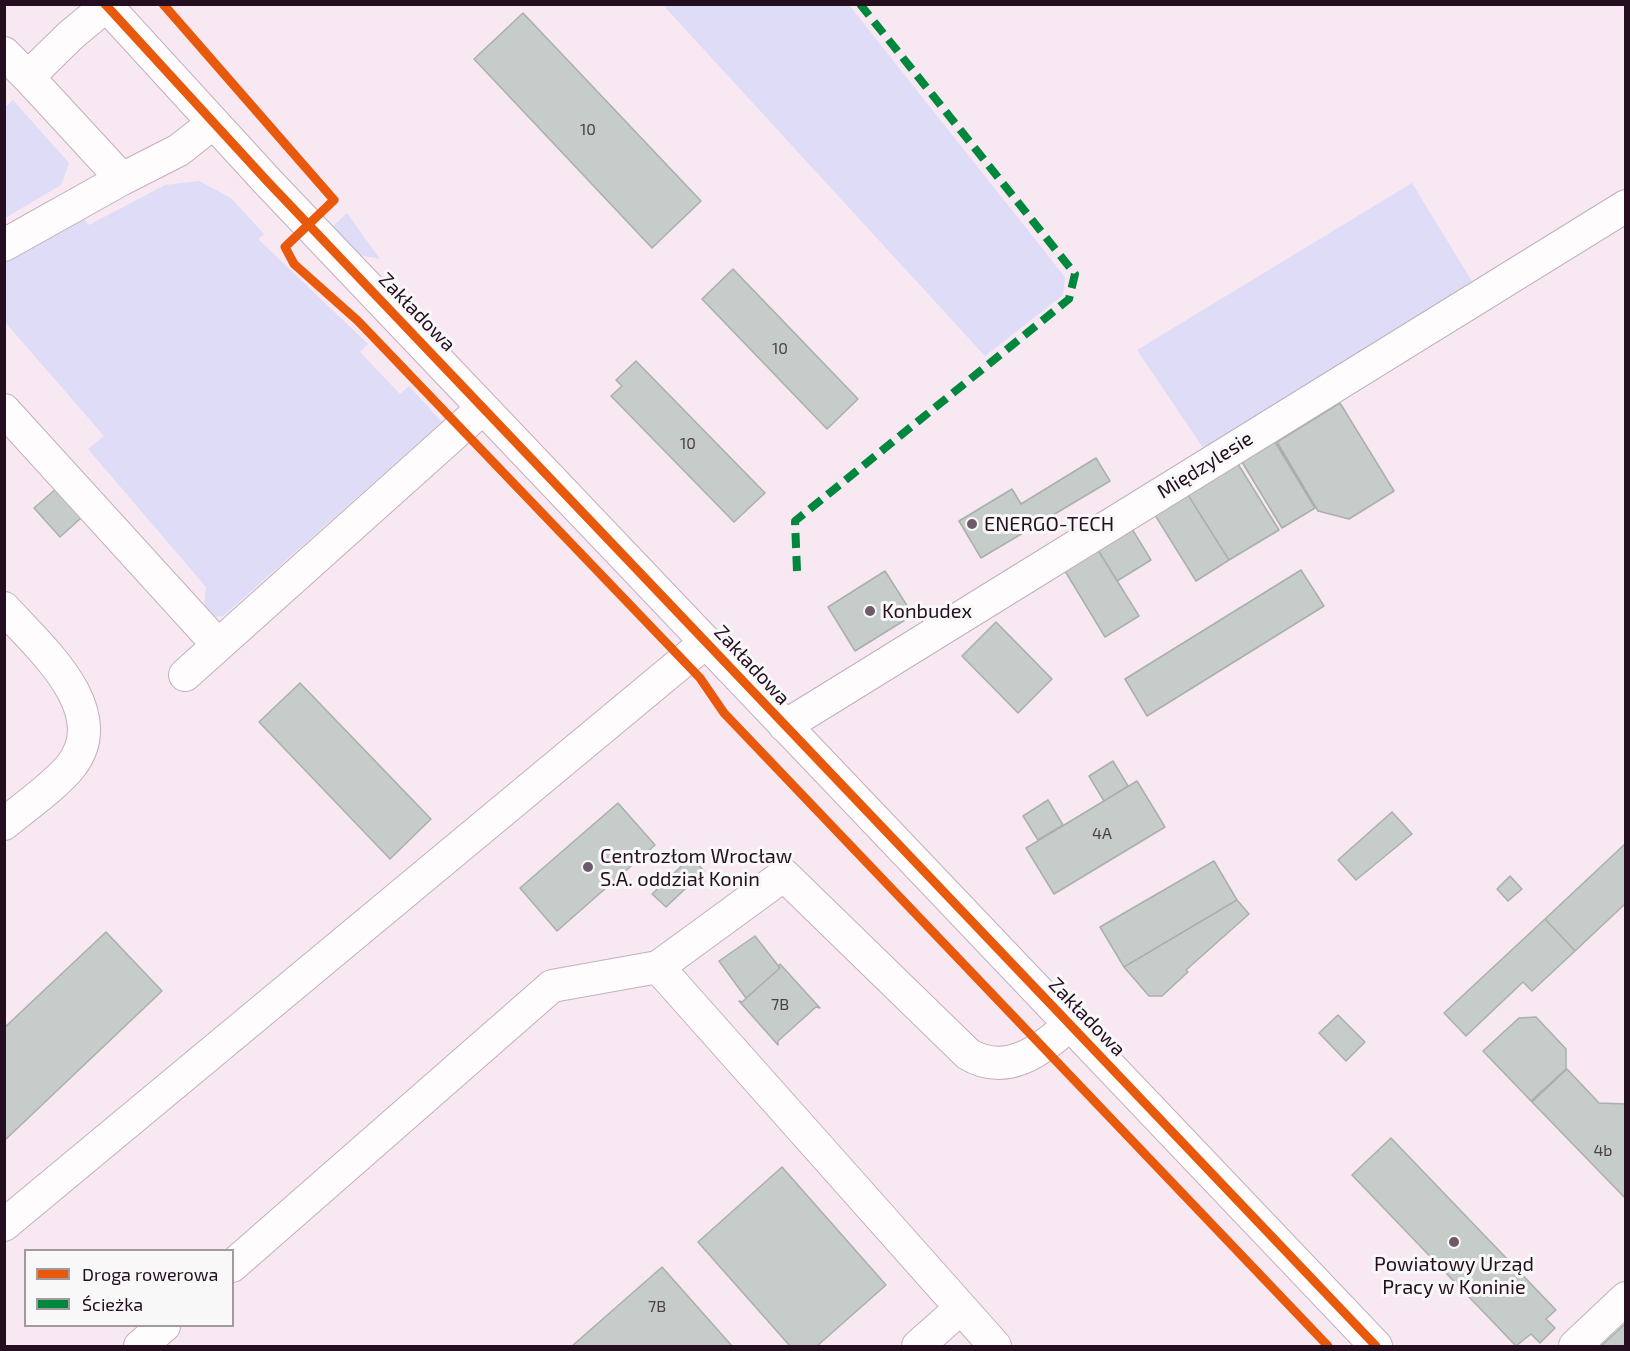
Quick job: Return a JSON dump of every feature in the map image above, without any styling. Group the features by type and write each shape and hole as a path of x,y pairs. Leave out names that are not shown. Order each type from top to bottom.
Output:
{"street":[{"path":"28,77 106,5"},
{"name":"Zakładowa","path":"106,5 213,123 1376,1347"},
{"path":"4,53 122,179"},
{"path":"4,245 179,150 213,123"},
{"name":"Międzylesie","path":"785,726 1626,206"},
{"path":"185,675 483,408"},
{"path":"4,410 218,645"},
{"path":"4,608 77,695 84,728 81,747 70,767 4,824"},
{"path":"4,1225 706,642"},
{"path":"234,1264 552,986 658,966 784,875 968,1054 979,1061 1007,1062 1032,1055 1044,1048 1069,1025"},
{"path":"658,966 994,1347"},
{"path":"1575,1347 1626,1298"},
{"path":"918,1347 961,1308"},
{"path":"140,1347 163,1327"}],"shaded area":[{"path":"663,5 849,5 1065,277 1063,295 985,356"},
{"path":"13,100 69,163 61,185 5,218 5,107"},
{"path":"199,181 231,198 264,234 258,239 368,344 360,352 400,394 409,386 442,422 223,616 213,617 204,609 206,587 88,449 104,436 5,322 4,263 83,217 89,225 165,185"},
{"path":"1412,183 1476,288 1208,455 1137,350"},
{"path":"347,213 380,259 360,255 332,227"}],"building":[{"path":"523,13 701,201 652,248 474,59"},
{"path":"733,269 858,399 827,429 702,299"},
{"path":"636,361 765,493 734,522 611,396 622,386 616,380"},
{"path":"1340,403 1394,491 1349,519 1318,511 1277,442"},
{"path":"1275,442 1315,508 1282,528 1242,462"},
{"path":"1096,458 1110,481 981,558 959,521 1012,489 1021,504"},
{"path":"1238,464 1279,530 1229,560 1188,495"},
{"path":"56,489 81,518 60,537 34,508"},
{"path":"1188,495 1229,560 1196,581 1155,515"},
{"path":"1132,529 1151,560 1117,581 1098,550"},
{"path":"1098,550 1139,616 1105,637 1065,571"},
{"path":"1301,570 1324,606 1147,716 1125,679"},
{"name":"Konbudex","path":"885,571 913,615 855,651 828,607"},
{"path":"996,622 1052,679 1018,713 962,656"},
{"path":"300,683 431,819 390,859 259,722"},
{"path":"1113,761 1128,786 1104,801 1089,776"},
{"path":"1137,781 1165,827 1054,894 1026,848"},
{"path":"1048,800 1063,825 1038,840 1023,816"},
{"name":"Centrozłom Wrocław S.A. oddział Konin","path":"618,803 655,845 557,931 520,888"},
{"path":"1392,812 1412,834 1356,880 1338,860"},
{"path":"1626,843 1626,903 1575,951 1545,919"},
{"path":"691,857 704,871 666,907 652,894"},
{"path":"1214,861 1237,900 1124,967 1100,927"},
{"path":"1510,876 1522,889 1508,901 1497,889"},
{"path":"1237,900 1249,914 1186,970 1188,972 1162,996 1149,996 1124,967"},
{"path":"1545,919 1575,951 1532,991 1523,982 1466,1036 1444,1013"},
{"path":"106,932 162,991 4,1141 4,1028"},
{"path":"755,936 780,968 746,998 719,961"},
{"path":"780,964 820,1008 816,1007 778,1041 778,1045 739,1001 742,1002 780,968 778,966"},
{"path":"1338,1015 1365,1042 1346,1061 1319,1033"},
{"path":"1536,1017 1566,1049 1566,1069 1531,1101 1483,1051 1519,1018"},
{"path":"1567,1069 1599,1103 1626,1104 1626,1199 1532,1102"},
{"name":"Powiatowy Urząd Pracy w Koninie","path":"1391,1138 1556,1310 1546,1319 1555,1328 1540,1343 1531,1334 1516,1346 1352,1175"},
{"path":"782,1167 886,1285 817,1346 790,1346 698,1242"},
{"path":"662,1267 732,1346 572,1346"},
{"path":"1626,1323 1626,1346 1601,1346"}],"marked path":[{"path":"797,571 795,521 1069,299 1075,274 860,4"}],"cycle path":[{"path":"105,4 267,181 1376,1346"},
{"path":"163,4 334,200 285,247 294,264 358,321 700,678 724,713 1328,1346"}],"place":[{"name":"ENERGO-TECH","path":"972,524"},
{"name":"Konbudex","path":"870,611"},
{"name":"Centrozłom Wrocław S.A. oddział Konin","path":"588,867"},
{"name":"Powiatowy Urząd Pracy w Koninie","path":"1454,1242"}]}
